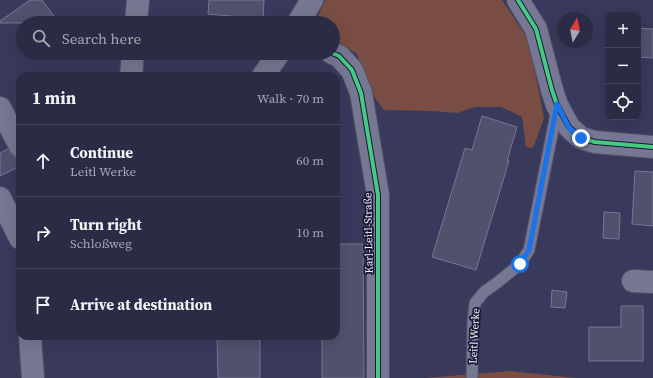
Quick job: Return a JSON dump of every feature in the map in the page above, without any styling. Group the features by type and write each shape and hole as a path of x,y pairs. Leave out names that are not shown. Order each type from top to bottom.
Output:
{"street":[{"path":"137,16 138,0"},
{"path":"302,16 312,0"},
{"path":"518,0 536,29 548,78 557,104 569,128 581,138 595,142 653,147"},
{"name":"Karl-Leitl-Straße","path":"340,57 352,70 361,93 378,195 378,378"},
{"path":"131,72 132,60"},
{"path":"266,72 274,60"},
{"path":"0,108 16,138"},
{"path":"0,198 16,230"},
{"path":"30,340 33,378"}],"lane":[{"name":"Leitl Werke","path":"472,378 473,322 475,303 484,292 520,264 529,250 557,104"}],"shaded area":[{"path":"325,0 502,0 529,40 544,118 533,148 526,147 522,117 501,107 475,107 457,113 384,110 373,95 357,54 340,44 340,16 318,16"},
{"path":"509,371 577,378 425,378"}],"building":[{"path":"30,0 42,0 54,16 16,16 16,23 0,23 0,21"},
{"path":"209,0 264,0 263,16 230,16 208,14"},
{"path":"641,28 653,29 653,58 641,57"},
{"path":"482,116 517,127 507,161 509,161 476,270 432,257 465,148 472,150"},
{"path":"8,149 16,158 16,168 0,176 0,153"},
{"path":"635,171 653,172 653,226 632,224"},
{"path":"604,212 620,213 619,239 603,238"},
{"path":"340,244 363,244 364,378 322,378 322,340 340,340"},
{"path":"552,290 567,292 565,308 551,307"},
{"path":"621,306 643,306 643,361 589,361 589,327 621,327"},
{"path":"217,340 260,340 260,378 218,378"}],"cycle path":[{"path":"518,0 536,29 557,105 569,127 581,138 595,142 653,147"},
{"path":"340,57 352,70 361,93 378,195 378,378"}],"route":[{"path":"520,264 529,250 557,104 569,128 581,138"}]}
